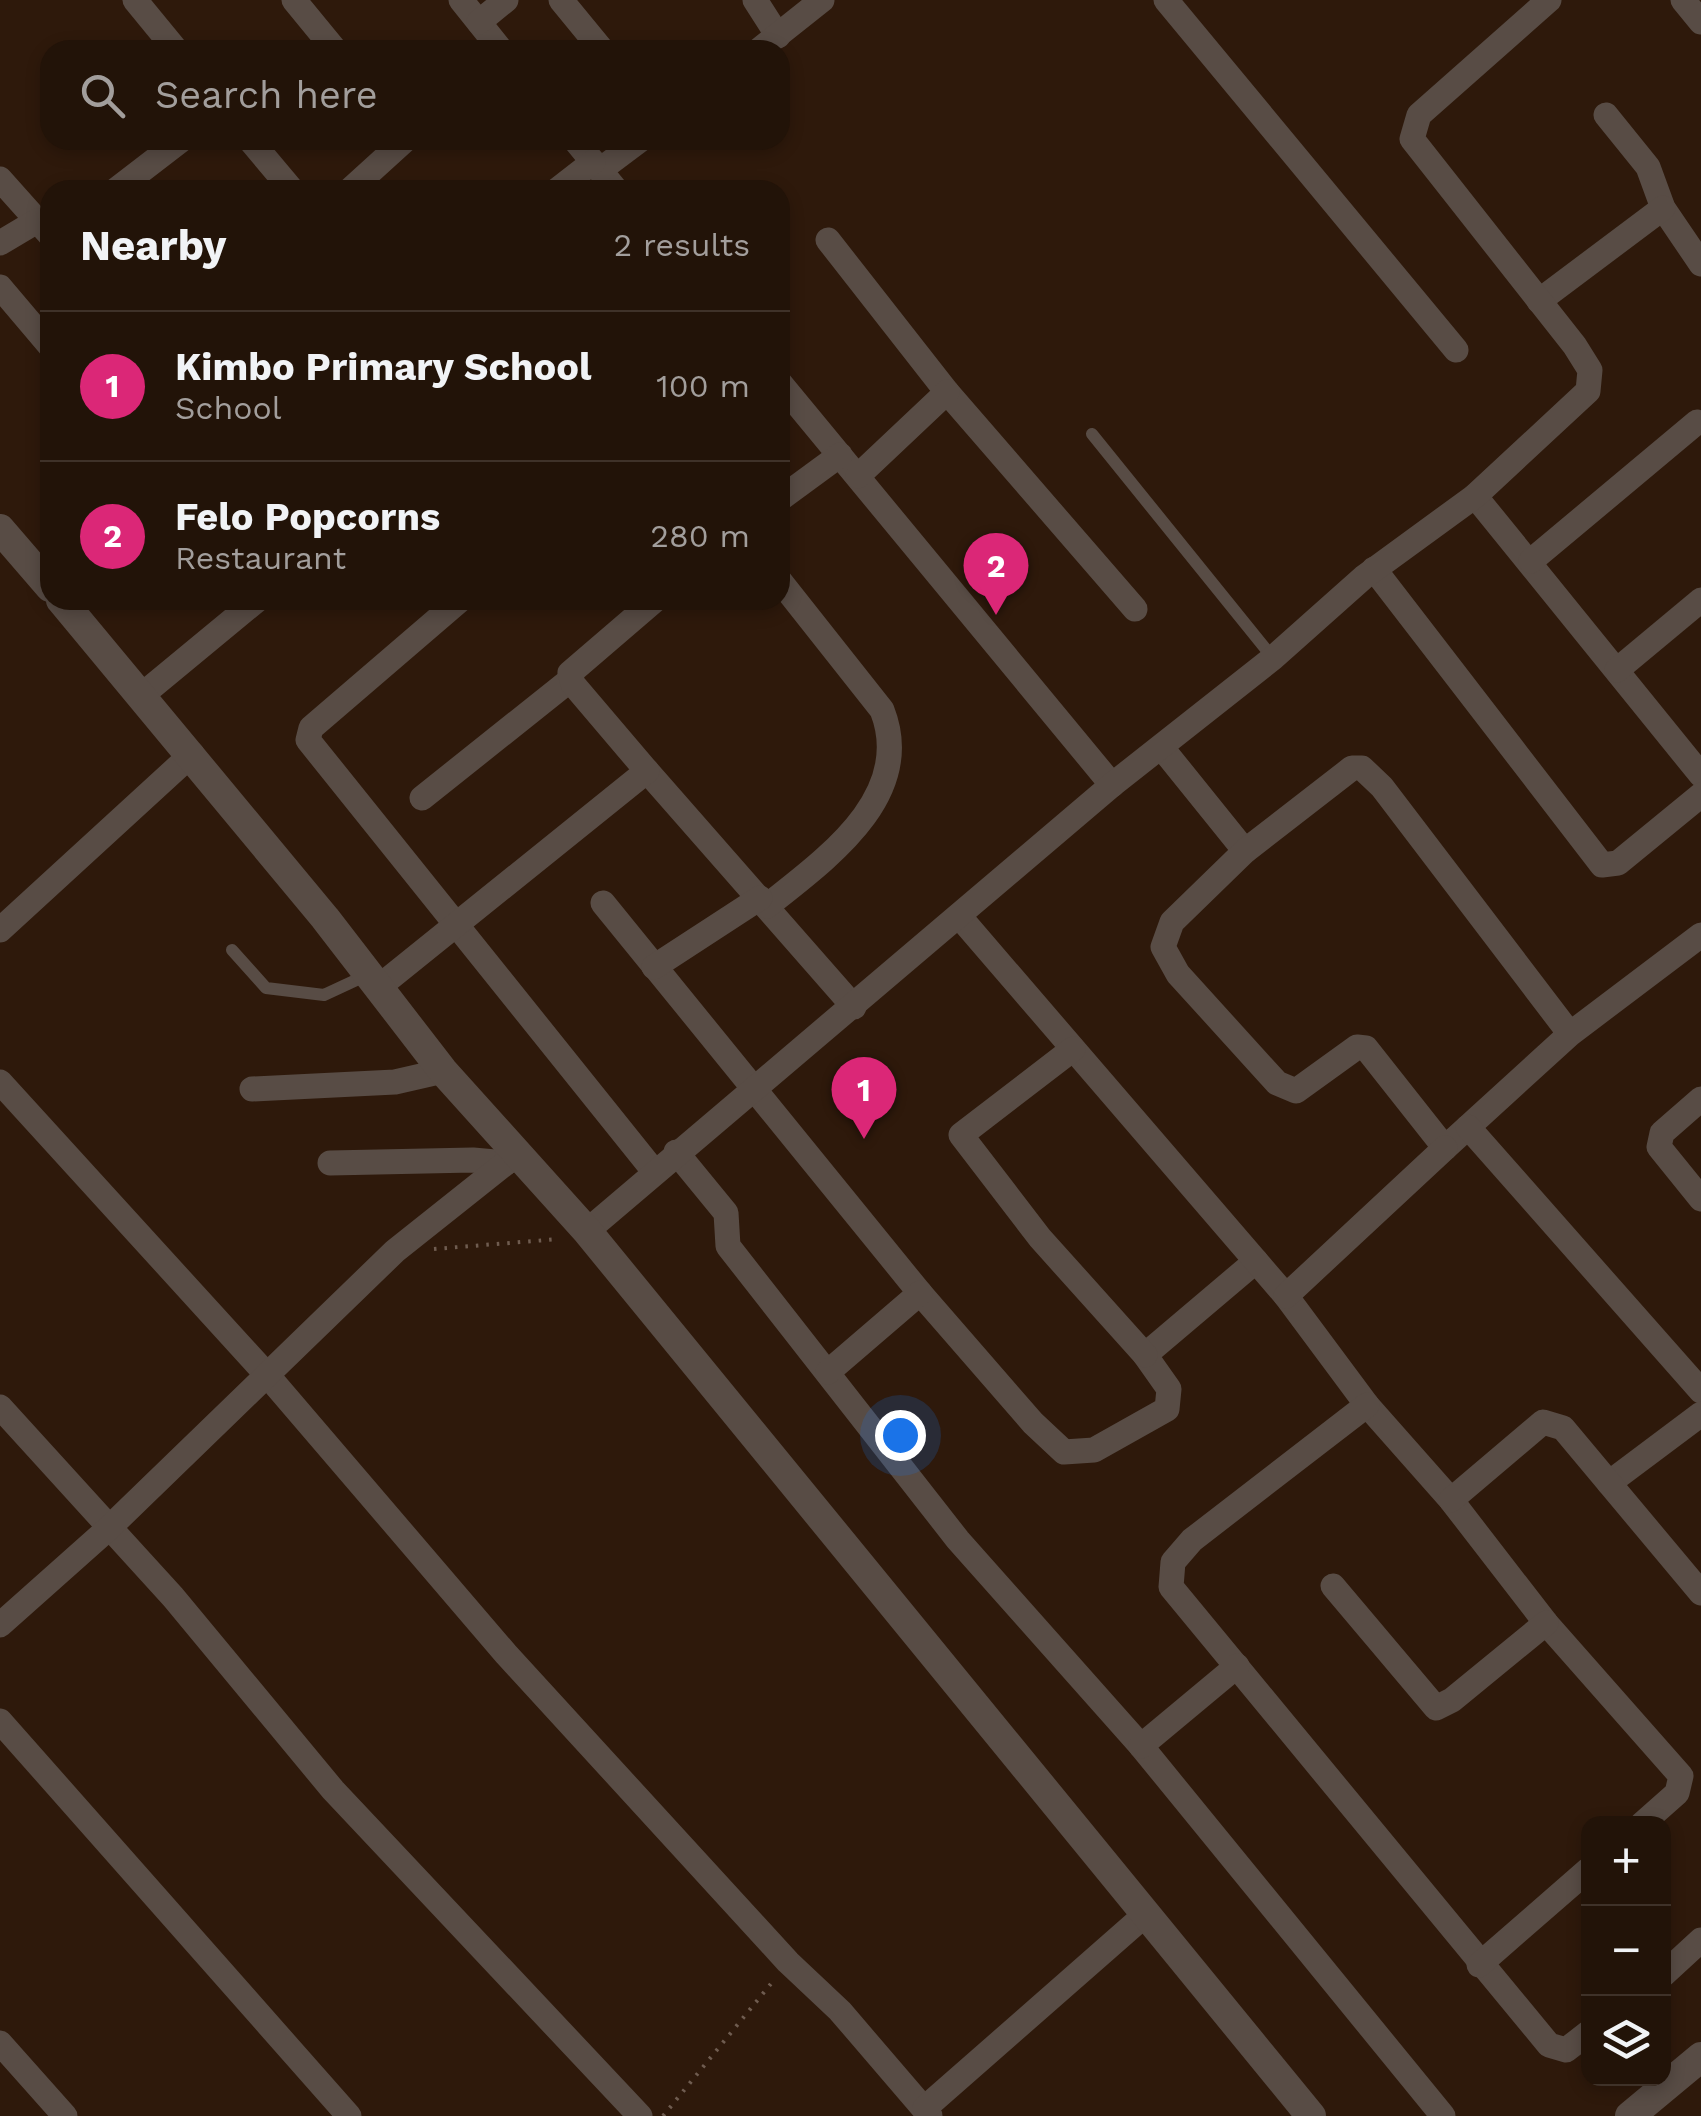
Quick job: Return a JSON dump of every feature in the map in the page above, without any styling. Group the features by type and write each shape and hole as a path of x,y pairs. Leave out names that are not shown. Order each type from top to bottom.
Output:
{"street":[{"path":"135,0 168,40"},
{"path":"294,0 327,40"},
{"path":"462,0 493,40"},
{"path":"479,22 506,0"},
{"path":"561,0 594,40"},
{"path":"755,0 767,40"},
{"path":"772,40 822,0"},
{"path":"1166,0 1456,350"},
{"path":"587,1231 654,1170 854,1007 1112,786 1273,658 1374,569 1475,496 1588,391 1590,370 1412,139 1419,115 1440,93 1549,0"},
{"path":"1683,0 1701,22"},
{"path":"1606,114 1648,167 1663,208 1701,264"},
{"path":"129,180 168,150"},
{"path":"258,150 284,180"},
{"path":"361,180 394,150"},
{"path":"583,150 603,174 629,150"},
{"path":"0,179 40,225"},
{"path":"1539,301 1663,208"},
{"path":"0,243 40,229"},
{"path":"828,240 947,392 1135,608"},
{"path":"0,287 40,334"},
{"path":"858,476 947,392"},
{"path":"790,395 1112,786"},
{"path":"1531,561 1697,422"},
{"path":"790,492 840,455"},
{"path":"1475,496 1701,776"},
{"path":"0,529 40,576"},
{"path":"1374,569 1602,865 1618,863 1701,795"},
{"path":"654,968 764,902 864,818 887,774 890,732 882,710 790,594"},
{"path":"1617,670 1701,600"},
{"path":"70,610 375,980 512,1159 587,1231 1312,2116"},
{"path":"142,695 244,610"},
{"path":"447,610 392,654 306,736 654,1170"},
{"path":"643,610 570,673 570,680 854,1007"},
{"path":"422,798 570,680"},
{"path":"1162,748 1246,851"},
{"path":"0,930 192,754"},
{"path":"1445,1148 1366,1048 1357,1047 1306,1087 1290,1090 1277,1083 1178,974 1162,947 1172,922 1246,851 1352,768 1371,774 1570,1034"},
{"path":"375,980 456,926 647,771"},
{"path":"603,903 751,1090 920,1293 1033,1423 1064,1452 1094,1450 1167,1409 1169,1389 1145,1354 1040,1238 961,1135 1073,1048"},
{"path":"959,916 1286,1296 1367,1405 1451,1500 1546,1623 1681,1776 1691,1791 1654,1816"},
{"path":"1286,1296 1570,1034 1701,935"},
{"path":"252,1089 395,1082 443,1071"},
{"path":"0,1082 268,1376 406,1541 788,1962 840,2011 928,2112 1146,1914"},
{"path":"1701,1099 1662,1133 1659,1147 1701,1199"},
{"path":"1468,1127 1701,1390"},
{"path":"676,1152 726,1213 728,1246 958,1540 1141,1746 1442,2116"},
{"path":"330,1163 512,1159"},
{"path":"0,1625 108,1528 394,1251 512,1159"},
{"path":"1145,1354 1256,1261"},
{"path":"828,1372 920,1293"},
{"path":"1367,1405 1192,1540 1173,1562 1171,1587 1479,1965 1557,2050 1566,2050 1581,2038"},
{"path":"0,1407 173,1597 333,1790 640,2116"},
{"path":"1609,1483 1701,1414"},
{"path":"1451,1500 1543,1422 1552,1421 1564,1428 1701,1593"},
{"path":"1333,1586 1436,1708 1452,1700 1546,1623"},
{"path":"1141,1746 1236,1666"},
{"path":"0,1720 349,2116"},
{"path":"1479,1965 1581,1876"},
{"path":"1671,1968 1701,1940"},
{"path":"0,2043 64,2116"},
{"path":"1630,2116 1701,2057"}],"lane":[{"path":"1092,434 1273,658"},
{"path":"232,950 266,988 324,994 375,980"}],"path":[{"path":"394,1251 541,1244 587,1231"},
{"path":"663,2116 788,1962"}],"place":[{"name":"Felo Popcorns","path":"996,615"},
{"name":"Kimbo Primary School","path":"864,1139"}]}
